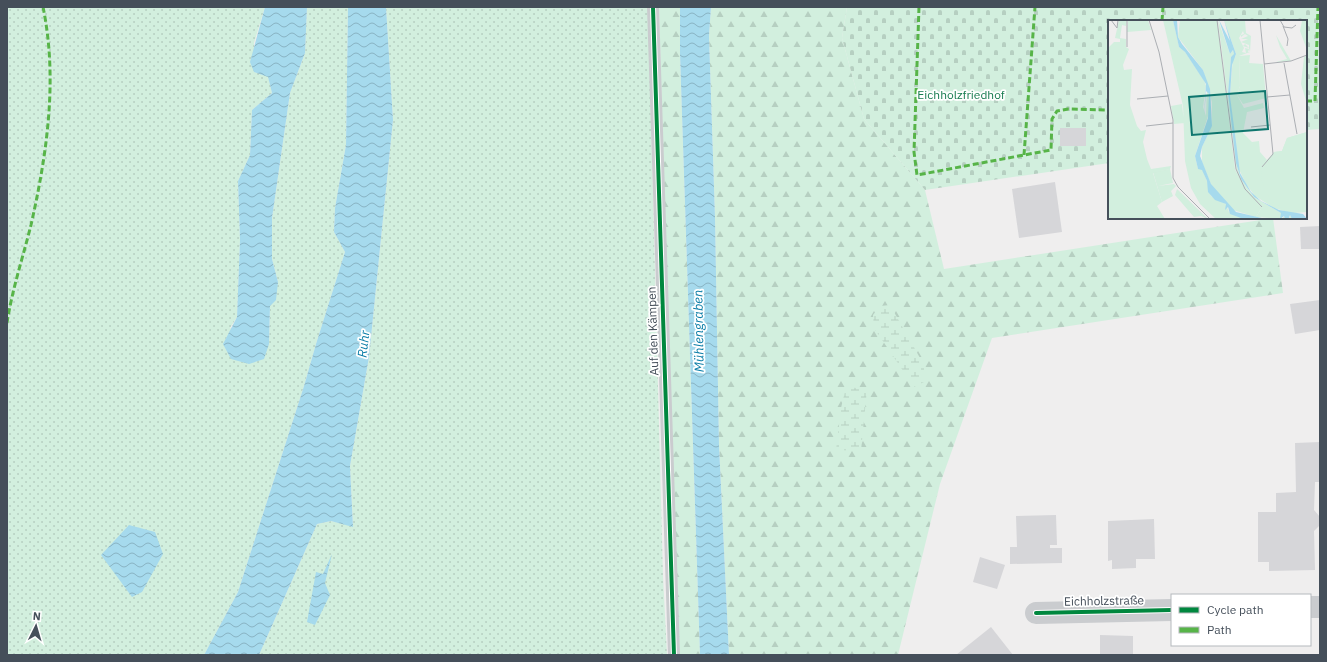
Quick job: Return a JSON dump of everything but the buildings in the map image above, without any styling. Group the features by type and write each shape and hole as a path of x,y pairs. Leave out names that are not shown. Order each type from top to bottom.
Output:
{"street":[{"name":"Eichholzstraße","path":"1036,613 1171,610"}],"lane":[{"name":"Auf den Kämpen","path":"653,7 674,655"}],"green space":[{"path":"7,7 265,7 254,43 254,72 268,76 272,93 252,110 250,155 238,181 240,240 237,317 230,328 269,344 270,306 278,282 272,259 272,218 290,93 305,53 307,7 348,7 346,145 335,208 334,232 345,252 238,592 204,655 7,655"},
{"path":"386,7 648,7 663,576 667,655 259,655 317,524 331,521 353,526 350,466 369,357 393,120"},
{"path":"659,7 680,7 680,54 700,655 677,655"},
{"path":"711,7 847,7 842,38 864,119 925,190 944,269 1273,219 1283,293 992,338 940,484 898,655 729,655 719,445 715,217 709,36"},
{"name":"Eichholzfriedhof","path":"847,7 1320,7 1320,129 1307,130 1307,20 1108,20 1108,163 925,190 864,119 842,38"},
{"path":"890,305 924,365 924,382 914,387 874,328 873,315 880,306"},
{"path":"846,387 867,389 861,451 836,450 841,408"}],"water":[{"path":"265,7 307,7 305,53 290,93 272,218 272,259 278,282 276,300 270,306 269,344 264,359 249,364 231,359 223,344 237,317 240,240 238,181 250,155 252,110 272,93 268,77 254,72 250,62"},
{"name":"Ruhr","path":"348,7 386,7 393,120 369,357 350,466 353,527 331,521 317,524 259,655 204,655 238,592 345,252 334,232 335,208 346,145"},
{"name":"Mühlengraben","path":"680,7 711,7 709,36 715,217 719,445 729,655 700,655 680,54"},
{"path":"129,525 155,532 163,554 142,592 132,597 101,555"},
{"path":"332,554 325,583 330,595 315,625 307,622 316,572 323,574"}],"marked path":[{"path":"7,323 37,198 46,144 49,116 50,61 43,7"},
{"path":"919,7 914,152 917,175 1051,150 1052,119 1057,111 1068,109 1108,110"},
{"path":"1024,155 1035,7"},
{"path":"1162,20 1163,7"},
{"path":"1307,101 1315,101 1318,7"}],"cycle path":[{"path":"653,7 674,655"},
{"path":"1036,613 1171,610"}]}
